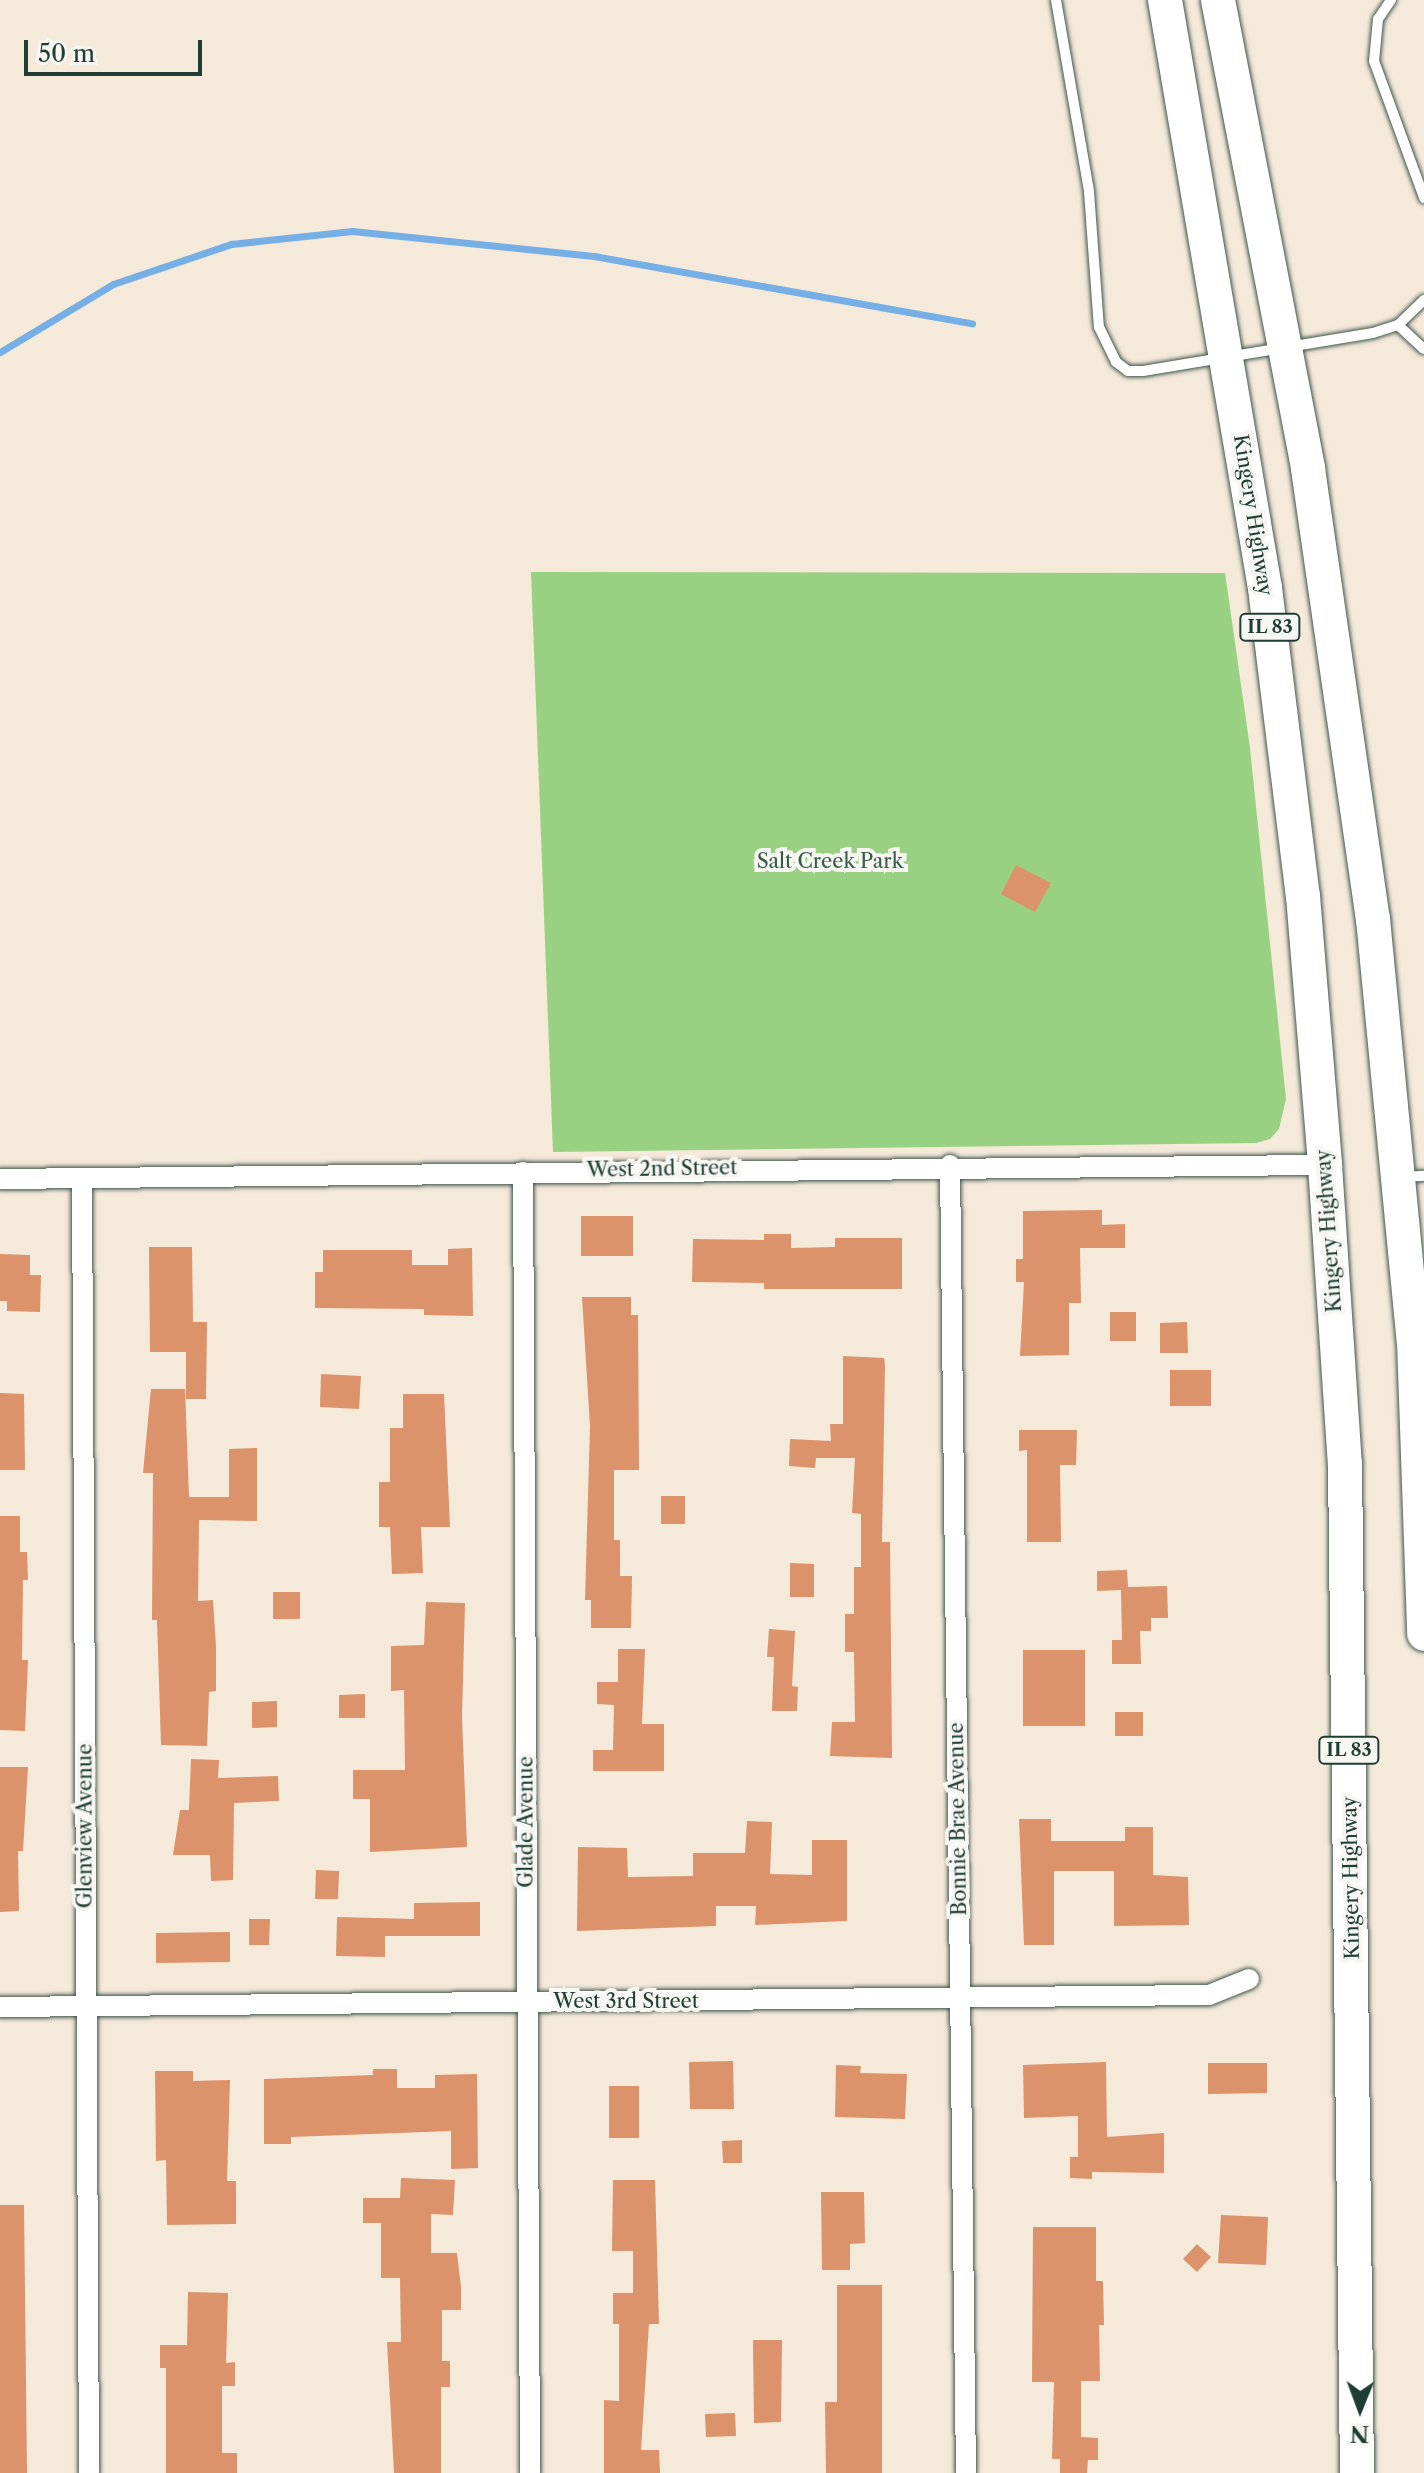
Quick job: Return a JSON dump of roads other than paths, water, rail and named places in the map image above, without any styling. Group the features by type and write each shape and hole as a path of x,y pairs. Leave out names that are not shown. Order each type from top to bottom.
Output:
{"highway":[{"name":"Kingery Highway","path":"1165,0 1229,359 1265,588 1299,865 1325,1165 1345,1464 1357,2473"},
{"name":"IL 83","path":"1218,0 1308,469 1411,1176 1419,1340 1424,1634"}],"street":[{"name":"West 2nd Street","path":"0,1179 950,1165 1325,1165"},
{"name":"Bonnie Brae Avenue","path":"950,1165 966,2473"},
{"name":"Glade Avenue","path":"523,1172 530,2473"},
{"name":"Glenview Avenue","path":"82,1178 89,2473"},
{"name":"West 3rd Street","path":"0,2007 1209,1995 1249,1979"}],"lane":[{"path":"1056,0 1089,192 1094,294 1106,348 1128,371 1229,359 1398,325 1424,300"},
{"path":"1391,0 1378,19 1374,61 1424,198"},
{"path":"1398,325 1424,349"}],"waterway":[{"path":"0,352 113,284 231,244 352,231 594,256 972,323"}],"park label":[{"name":"Salt Creek Park","path":"830,861"}]}
